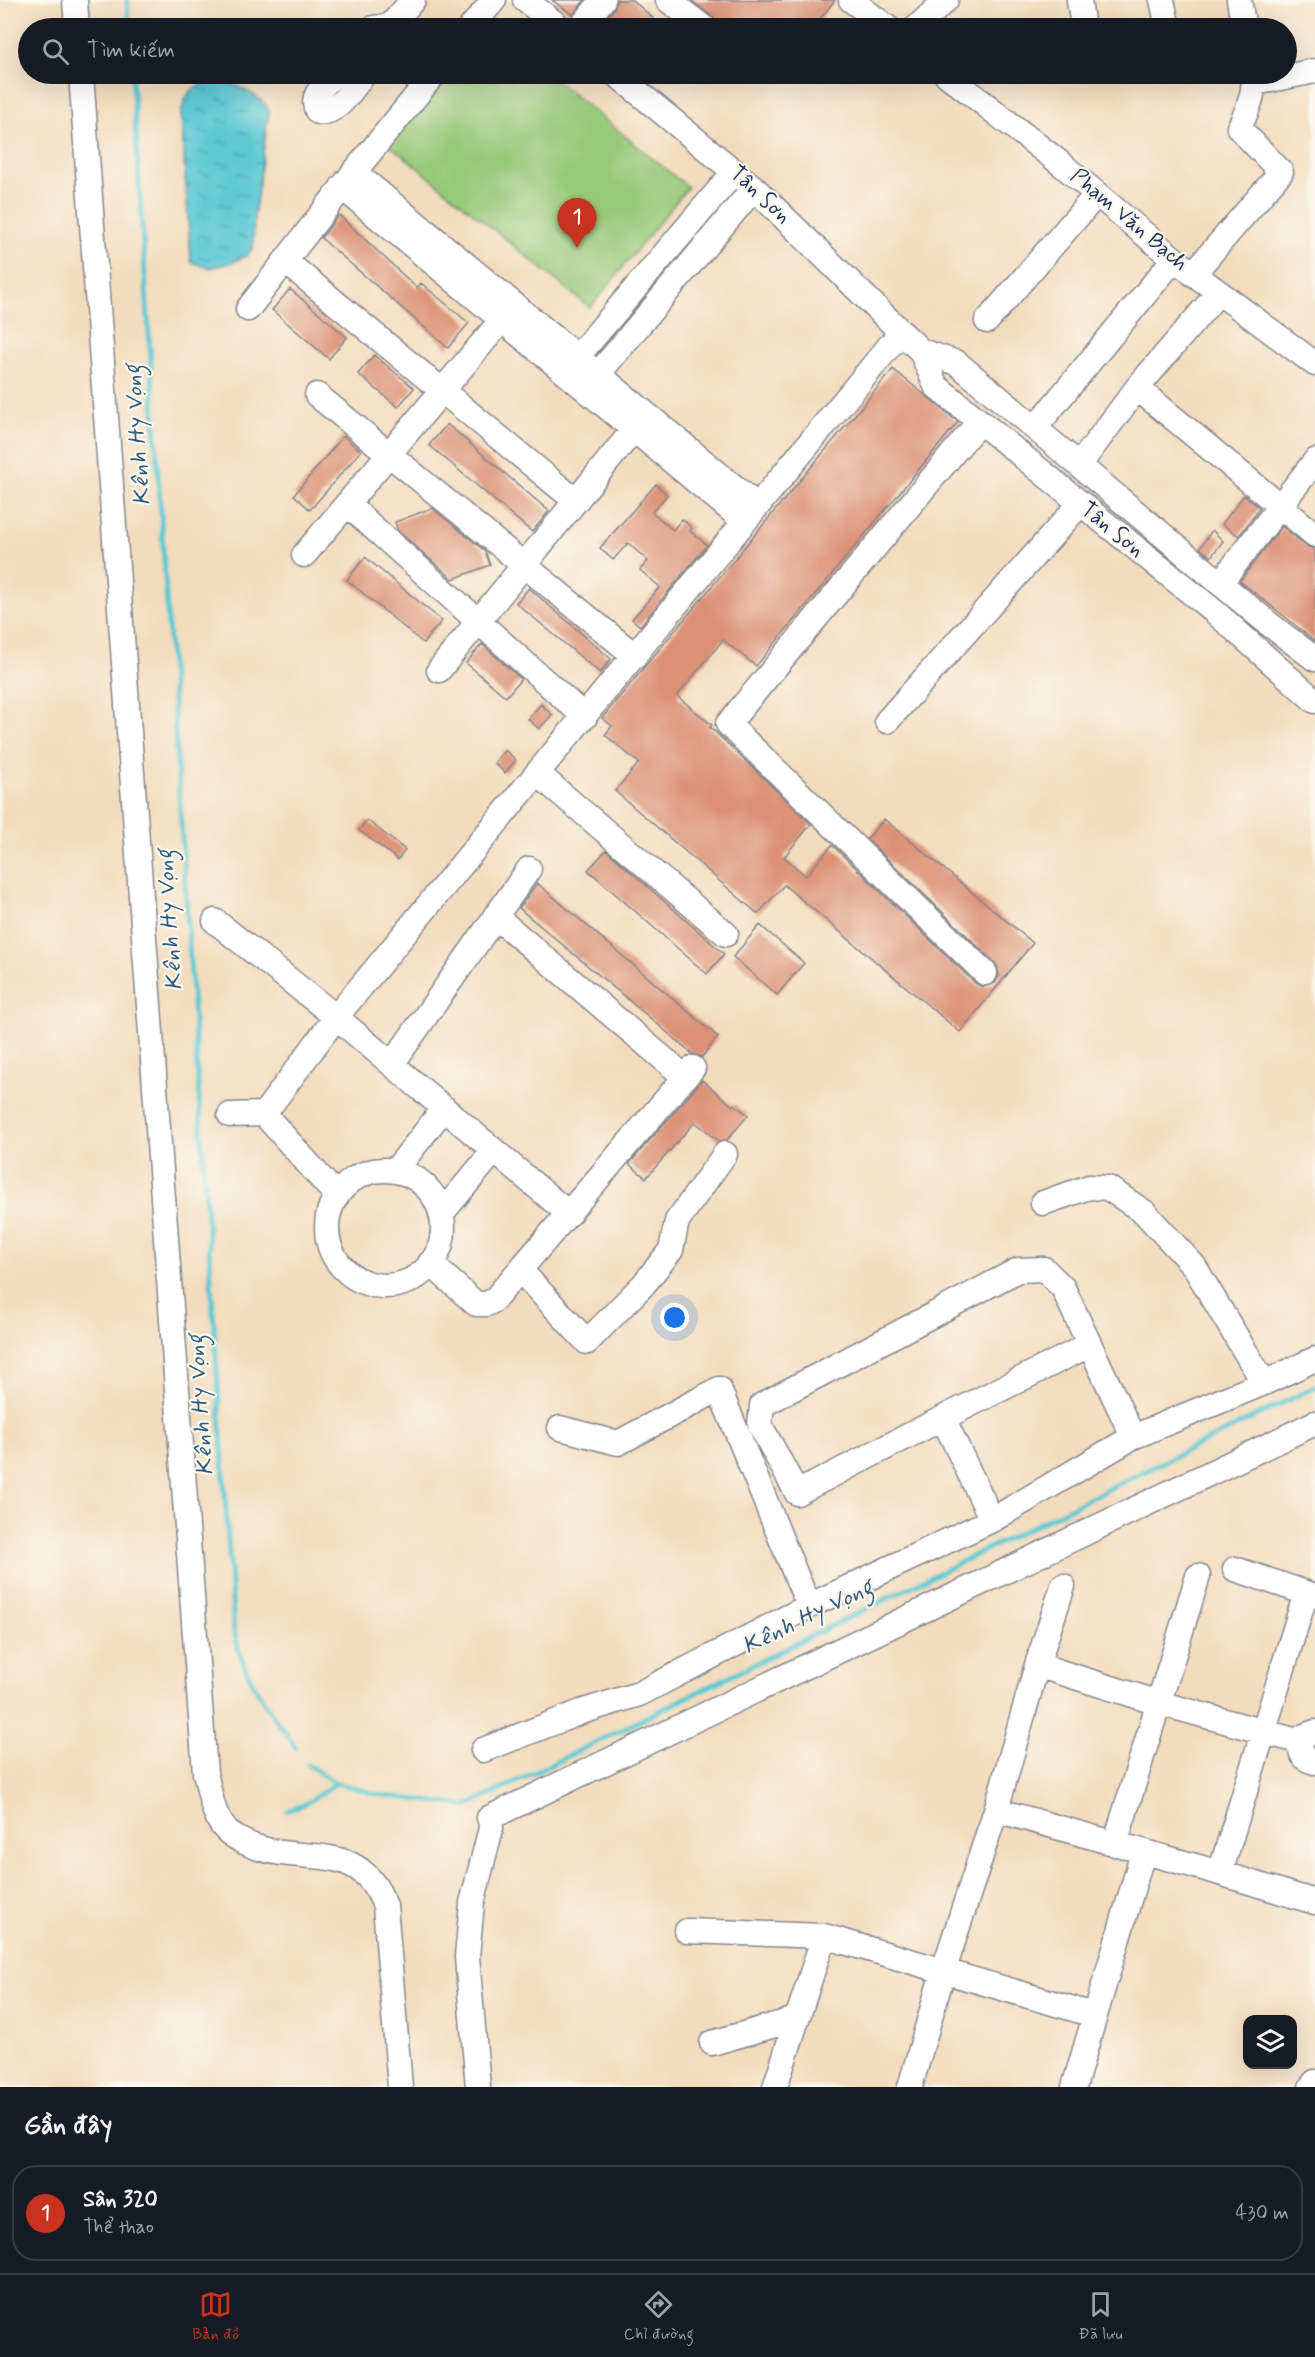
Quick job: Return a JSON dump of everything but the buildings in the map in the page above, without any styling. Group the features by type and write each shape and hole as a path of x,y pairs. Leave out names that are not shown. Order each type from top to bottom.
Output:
{"street":[{"path":"75,0 76,18"},
{"path":"395,18 412,0"},
{"path":"479,18 494,0"},
{"path":"525,0 548,18"},
{"path":"588,18 603,0"},
{"path":"668,0 691,18"},
{"path":"851,0 875,18"},
{"path":"927,18 946,0"},
{"path":"1079,0 1082,18"},
{"path":"1162,0 1166,18"},
{"path":"1239,0 1242,18"},
{"path":"1297,74 1315,72"},
{"path":"82,84 205,1773 214,1810 225,1829 242,1842 266,1851 338,1859 354,1864 378,1887 385,1906 400,2087"},
{"path":"326,84 316,95 314,105 318,112 327,113 334,110 356,84"},
{"path":"248,309 348,179 426,84"},
{"name":"Tân Sơn","path":"628,84 754,188 921,351 936,386 1216,614 1315,701"},
{"name":"Phạm Văn Bạch","path":"959,84 1060,162 1193,274 1315,364"},
{"path":"1193,274 1281,172 1239,128 1247,110 1253,84"},
{"path":"577,357 735,171"},
{"path":"348,179 750,513"},
{"path":"598,374 754,188"},
{"path":"987,321 1097,194"},
{"path":"1036,427 1174,259"},
{"path":"285,261 576,501"},
{"path":"1080,464 1137,388 1218,292"},
{"path":"508,313 577,357 598,374 640,422"},
{"path":"304,555 508,313"},
{"path":"264,1114 336,1017 901,332"},
{"name":"Tân Sơn","path":"921,351 957,363 1269,624 1315,659"},
{"path":"1137,388 1315,536"},
{"path":"317,395 635,656"},
{"path":"439,670 640,422"},
{"path":"979,422 729,724 985,973"},
{"path":"1216,614 1225,611 1230,606 1227,587 1279,507 1315,461"},
{"path":"347,504 585,717"},
{"path":"887,721 1080,504"},
{"path":"1253,645 1254,629 1260,624 1269,624"},
{"path":"538,774 726,934"},
{"path":"392,1064 529,869"},
{"path":"430,1263 476,1304 487,1304 494,1300 689,1072 495,916"},
{"path":"215,921 336,1017 569,1214"},
{"path":"394,1171 444,1108"},
{"path":"230,1115 264,1114"},
{"path":"264,1114 337,1196"},
{"path":"441,1214 494,1150"},
{"path":"520,1270 587,1342 644,1284 671,1250 677,1221 725,1154"},
{"path":"394,1171 405,1173 421,1183 434,1197 441,1214 443,1234 438,1252 412,1280 394,1286 374,1286 356,1279 342,1267 331,1251 327,1232 329,1213 337,1196 350,1182 367,1173 394,1171"},
{"path":"1043,1203 1089,1187 1108,1188 1144,1212 1194,1266 1264,1383"},
{"path":"1089,1345 798,1493 760,1425 762,1405 1018,1270 1044,1269 1063,1288 1133,1437"},
{"path":"483,1750 639,1694 811,1605 992,1520 1133,1437 1264,1383 1315,1359"},
{"path":"560,1428 618,1443 719,1389 803,1592 811,1605"},
{"path":"943,1418 992,1520"},
{"path":"478,2087 467,1957 472,1903 490,1823 1315,1423"},
{"path":"1220,1873 1310,1594 1235,1569"},
{"path":"1115,1844 1198,1576"},
{"path":"910,2087 943,1972 996,1810 1037,1665 1063,1586"},
{"path":"1037,1665 1264,1733 1308,1737 1302,1754 1315,1762"},
{"path":"996,1810 1315,1902"},
{"path":"1074,2087 1143,1853"},
{"path":"687,1931 824,1936 1094,2015"},
{"path":"774,2087 824,1936"},
{"path":"712,2043 796,2019"},
{"path":"1311,2087 1315,2082"}],"green space":[{"path":"433,84 560,84 688,187 590,308 386,142"}],"water":[{"path":"201,84 232,84 260,100 269,111 254,217 253,248 246,256 210,268 191,262 181,114 185,99"}],"waterway":[{"name":"Kênh Hy Vọng","path":"127,0 128,18"},
{"name":"Kênh Hy Vọng","path":"133,84 234,1630 243,1663 250,1678 296,1748"},
{"name":"Kênh Hy Vọng","path":"308,1765 336,1783 380,1795 467,1806 1315,1387"},
{"path":"287,1811 307,1803 336,1783"}],"place":[{"name":"Sân 320","path":"577,248"}]}
